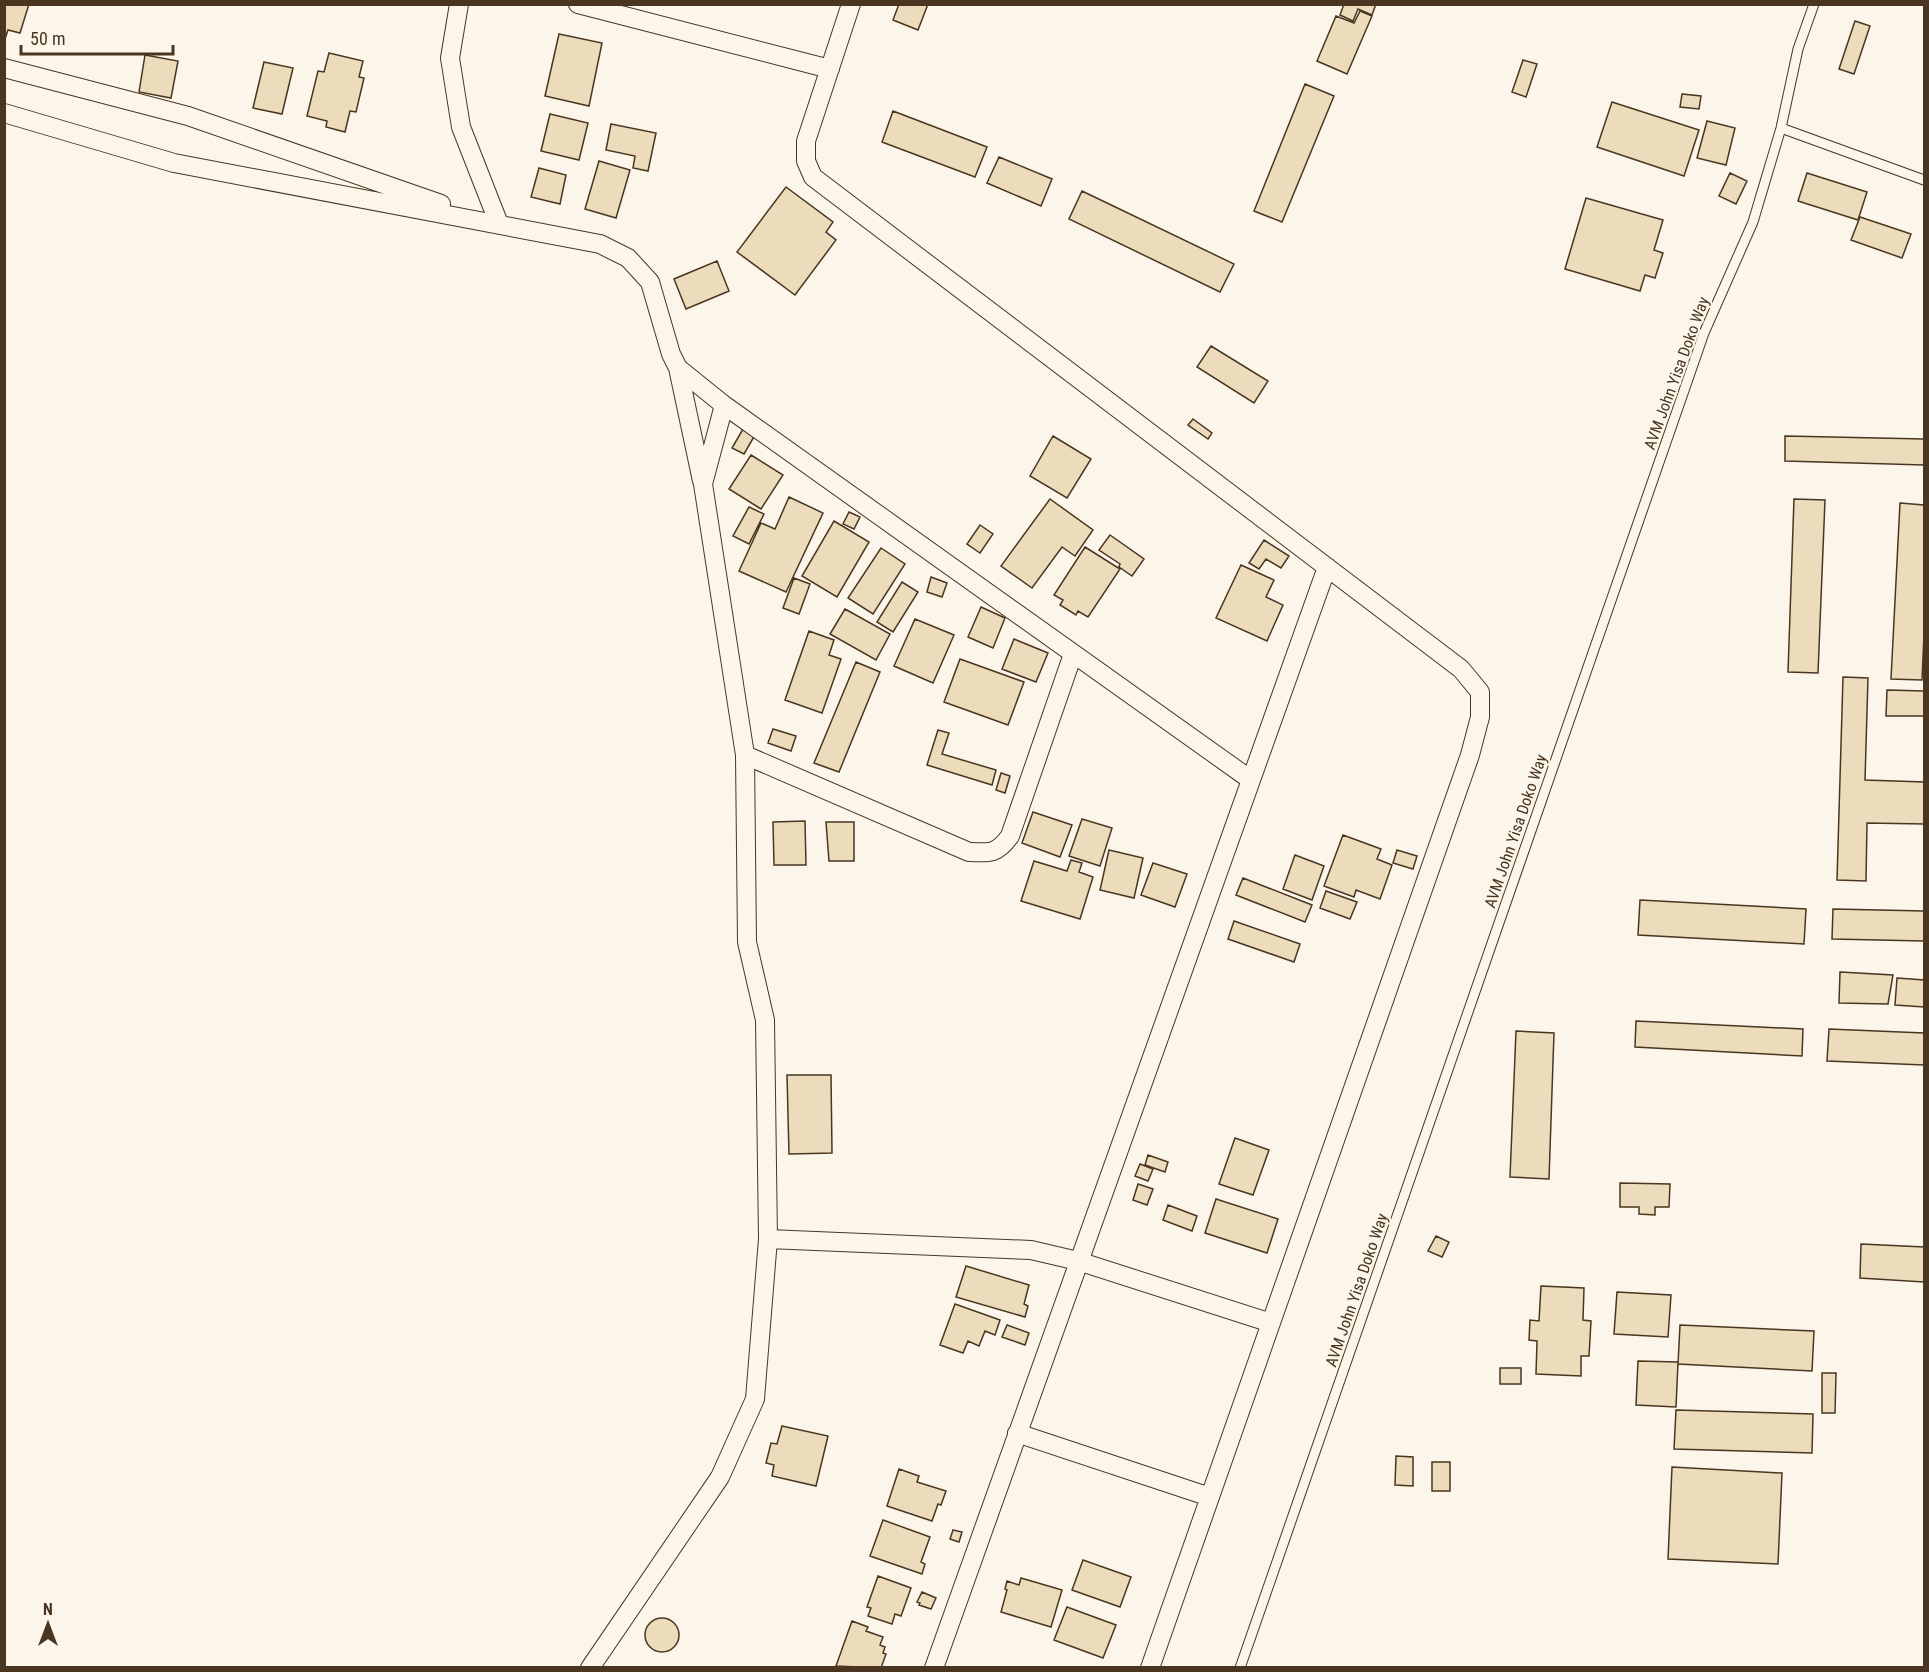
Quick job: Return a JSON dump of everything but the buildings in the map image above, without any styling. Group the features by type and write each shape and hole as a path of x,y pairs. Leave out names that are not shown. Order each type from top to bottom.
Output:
{"street":[{"path":"459,4 450,58 461,127 499,224"},
{"path":"578,4 830,69"},
{"path":"851,4 806,141 806,161 813,177 1461,669 1480,692 1480,717 1470,755 1150,1668"},
{"path":"4,68 188,116 499,224"},
{"path":"4,113 174,163 600,244 628,258 650,282 671,354 678,368 703,484 745,755 747,942 765,1020 768,1239 755,1398 720,1477 590,1668"},
{"path":"678,368 724,405 1251,780"},
{"path":"703,484 724,405"},
{"path":"934,1668 1327,567"},
{"path":"745,755 969,852 990,853 1002,848 1010,836 1073,654"},
{"path":"768,1239 1031,1250 1078,1261 1271,1323"},
{"path":"1017,1433 1210,1497"}],"lane":[{"name":"AVM John Yisa Doko Way","path":"1240,1668 1704,333 1753,222 1781,128 1798,49 1814,4"},
{"path":"1781,128 1924,180"}]}
